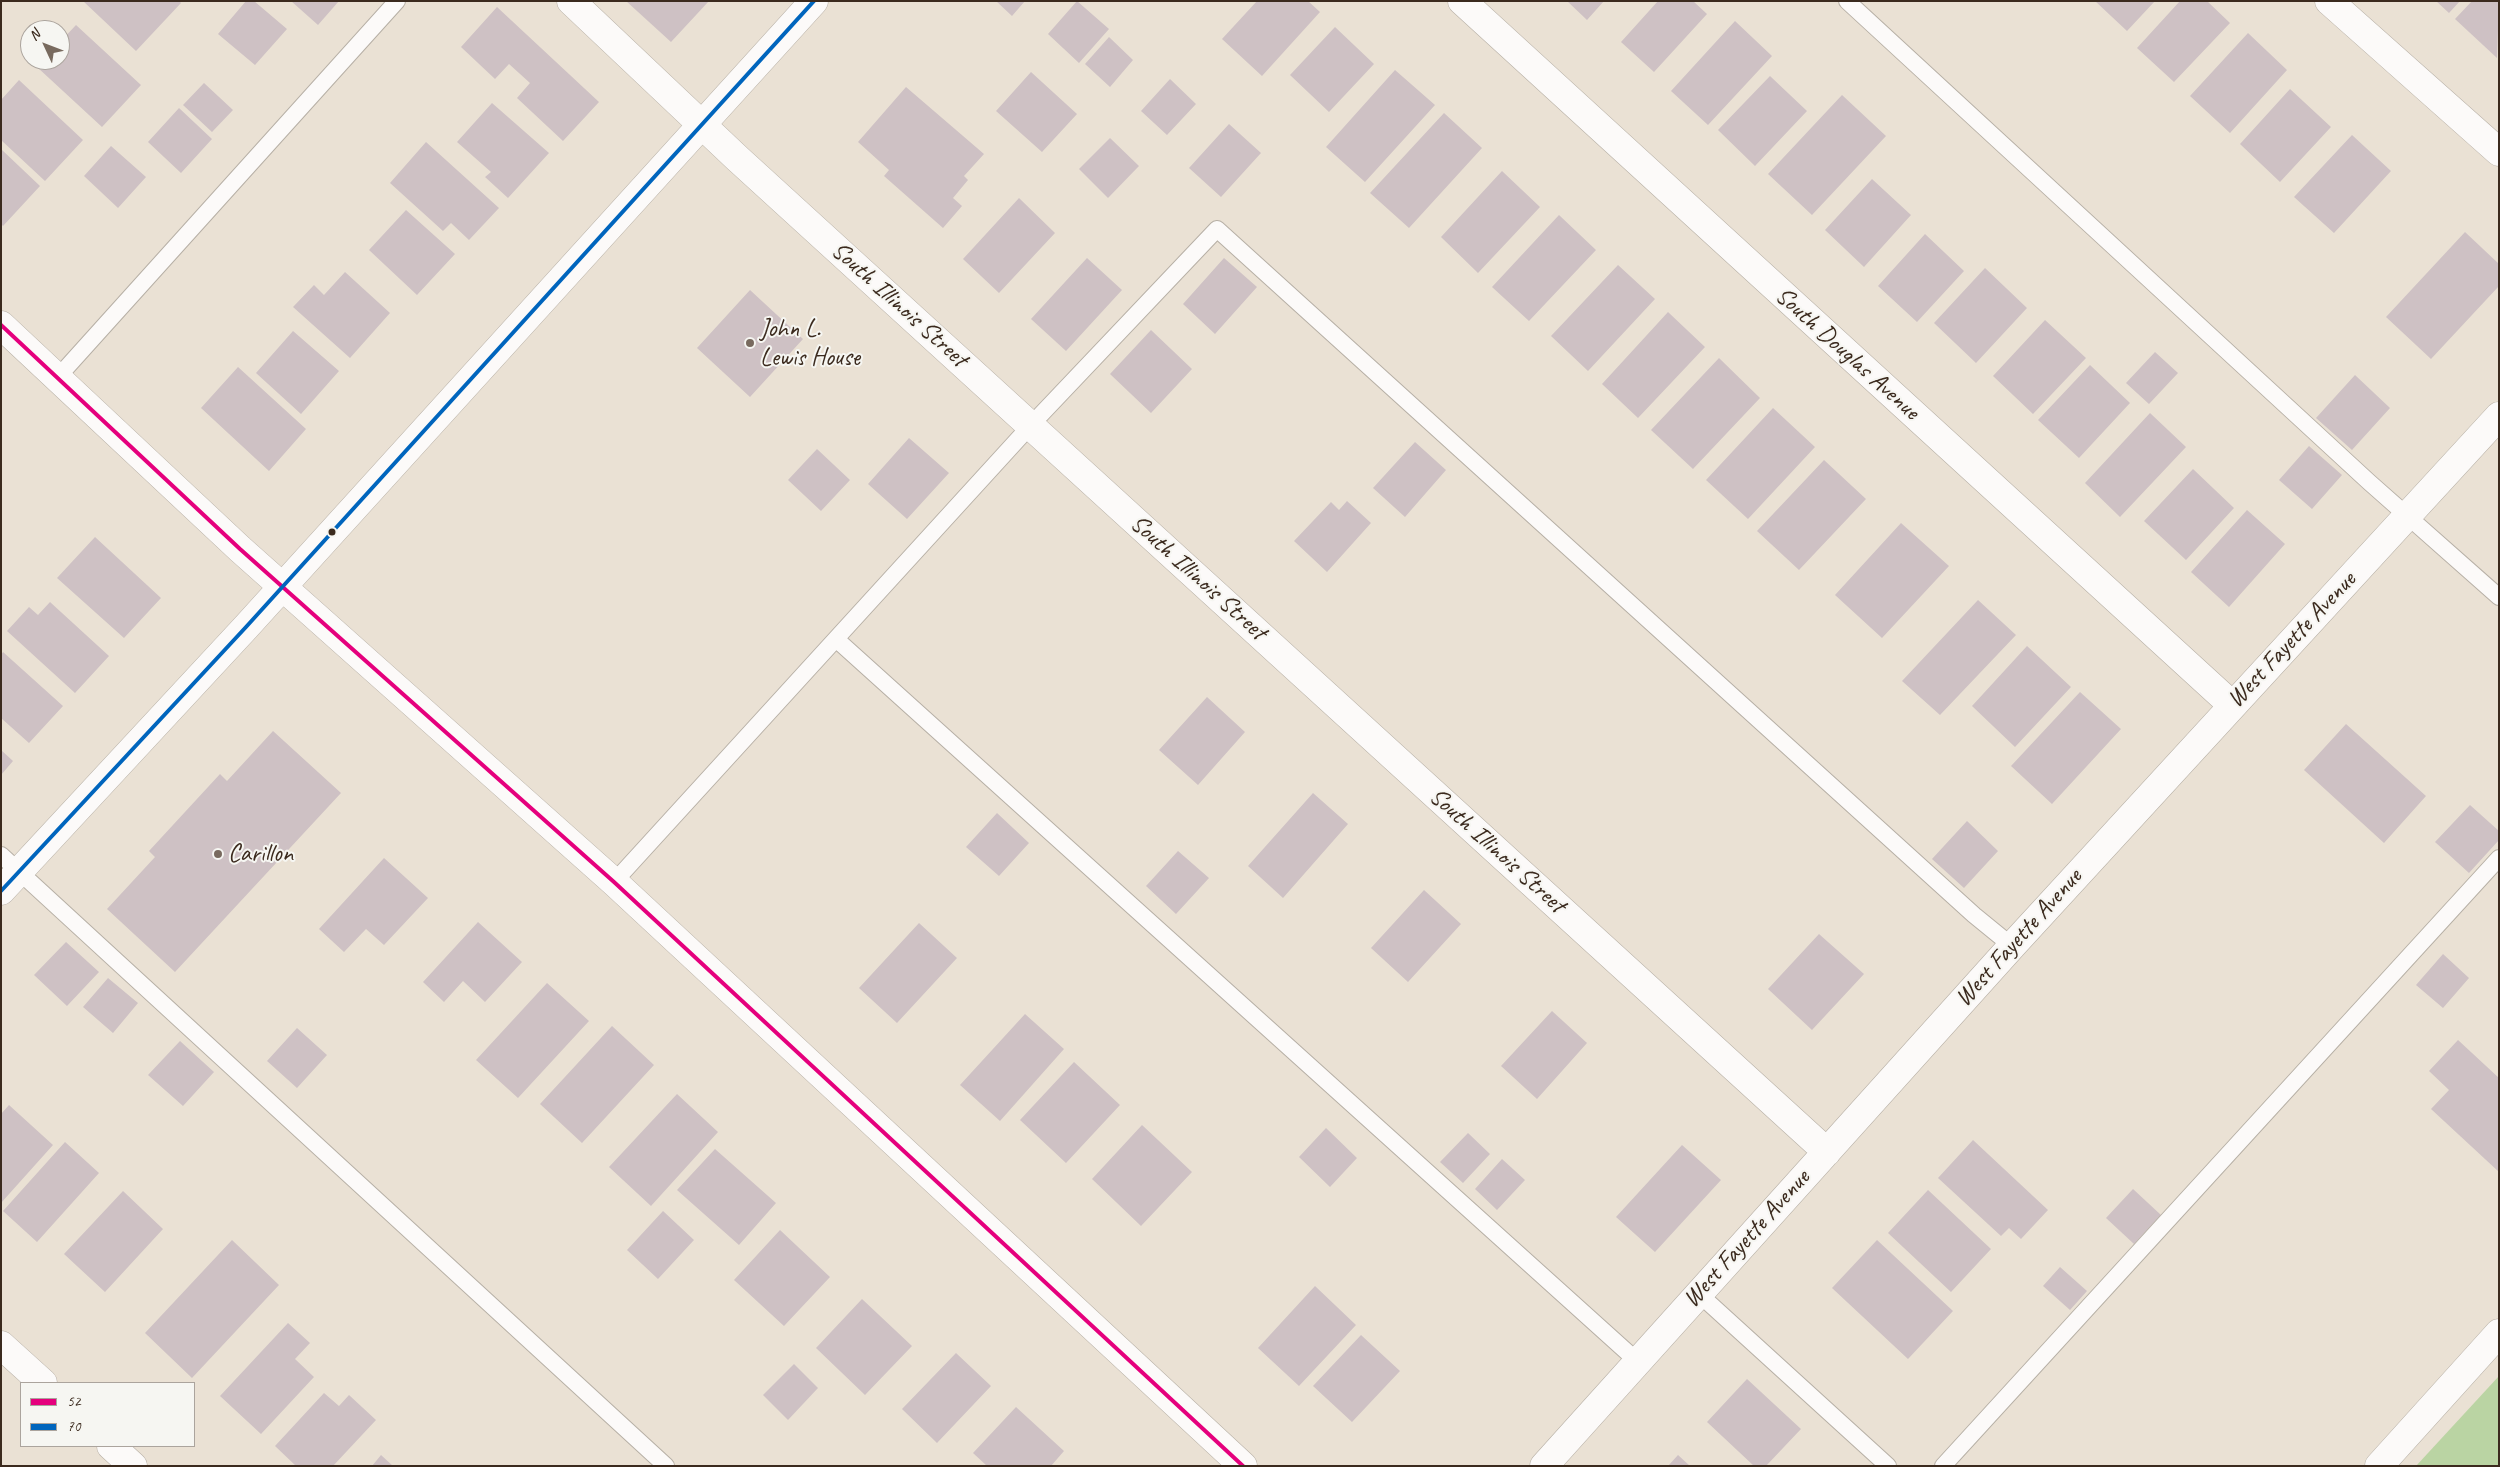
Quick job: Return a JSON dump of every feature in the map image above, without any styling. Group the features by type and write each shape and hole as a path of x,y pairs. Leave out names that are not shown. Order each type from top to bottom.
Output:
{"street":[{"name":"South Illinois Street","path":"571,1 702,124 1827,1152"},
{"path":"1,891 10,863 282,587 814,1"},
{"name":"South Douglas Avenue","path":"1462,1 2232,705"},
{"path":"2329,1 2499,152"},
{"path":"1,325 282,587 614,882 1243,1466"},
{"name":"West Fayette Avenue","path":"1544,1466 2012,946 2499,416"},
{"path":"2379,1466 2499,1333"},
{"path":"1,1345 42,1382"},
{"path":"112,1447 133,1466"}],"lane":[{"path":"58,377 397,1"},
{"path":"1847,1 2406,515 2499,597"},
{"path":"614,882 1031,425 1217,229 1959,901 2012,946"},
{"path":"836,639 1599,1330 1637,1361"},
{"path":"1943,1466 2499,858"},
{"path":"10,863 666,1466"},
{"path":"1698,1293 1888,1466"}],"green space":[{"path":"2499,1376 2499,1466 2416,1466"}],"building":[{"path":"83,1 179,1 181,3 136,51"},
{"path":"246,1 254,1 287,29 255,65 218,34"},
{"path":"291,1 339,1 318,25"},
{"path":"626,1 709,1 671,42"},
{"path":"996,1 1025,1 1012,16"},
{"path":"1077,1 1109,29 1079,63 1048,34"},
{"path":"1257,1 1308,1 1320,12 1262,76 1222,39"},
{"path":"1567,1 1604,1 1587,20"},
{"path":"1658,1 1693,1 1707,14 1654,72 1621,42"},
{"path":"2095,1 2155,1 2127,31"},
{"path":"2180,1 2207,1 2230,23 2174,82 2137,48"},
{"path":"2436,1 2460,1 2449,13"},
{"path":"2472,1 2499,1 2497,58 2455,19"},
{"path":"497,7 599,102 563,141 517,98 530,83 509,64 495,79 461,47"},
{"path":"1735,21 1772,56 1708,125 1671,91"},
{"path":"76,25 141,85 102,127 40,70 70,70 70,31"},
{"path":"1335,27 1374,64 1329,112 1290,75"},
{"path":"2248,33 2287,70 2230,133 2190,96"},
{"path":"1109,37 1133,60 1110,87 1085,64"},
{"path":"1395,70 1435,105 1365,182 1326,147"},
{"path":"1031,72 1077,114 1042,152 996,111"},
{"path":"1770,76 1807,111 1755,166 1718,130"},
{"path":"1170,79 1196,104 1167,135 1141,111"},
{"path":"19,80 83,140 45,181 1,140 1,100"},
{"path":"204,83 233,110 212,132 183,105"},
{"path":"906,87 984,154 964,176 968,180 953,198 962,206 943,228 884,176 889,170 858,142"},
{"path":"2290,89 2331,127 2280,182 2240,144"},
{"path":"1842,95 1886,136 1812,215 1768,174"},
{"path":"492,103 549,153 508,198 485,177 491,172 457,142"},
{"path":"179,108 212,139 181,173 148,142"},
{"path":"1444,113 1482,148 1409,228 1370,193"},
{"path":"1229,124 1261,153 1221,197 1189,168"},
{"path":"2352,135 2391,171 2334,233 2294,197"},
{"path":"1110,138 1139,166 1108,198 1079,169"},
{"path":"426,142 499,208 469,240 451,223 443,231 390,183"},
{"path":"111,146 146,177 118,208 84,176"},
{"path":"1,149 40,186 3,226 1,224"},
{"path":"1502,171 1540,207 1478,273 1441,237"},
{"path":"1872,179 1911,215 1864,267 1825,230"},
{"path":"1019,198 1055,233 999,293 963,259"},
{"path":"406,210 455,254 417,295 369,250"},
{"path":"1559,215 1596,250 1529,321 1492,287"},
{"path":"2465,232 2499,264 2499,286 2431,359 2386,317"},
{"path":"1925,234 1964,271 1917,322 1878,286"},
{"path":"1087,258 1122,290 1066,351 1031,319"},
{"path":"1224,258 1257,287 1215,334 1183,304"},
{"path":"1618,265 1655,299 1588,371 1551,336"},
{"path":"1985,268 2027,308 1976,363 1934,323"},
{"path":"345,272 390,313 350,358 293,307 314,285 324,295"},
{"name":"John L. Lewis House","path":"750,290 803,339 750,397 697,348"},
{"path":"1668,312 1705,347 1638,418 1602,384"},
{"path":"2045,320 2086,358 2033,414 1993,376"},
{"path":"1151,330 1192,369 1151,413 1110,374"},
{"path":"293,331 339,371 301,414 256,373"},
{"path":"2155,352 2178,373 2149,404 2126,383"},
{"path":"1719,358 1760,398 1693,469 1651,430"},
{"path":"2090,365 2130,403 2079,458 2038,420"},
{"path":"238,367 306,429 269,471 201,408"},
{"path":"2355,375 2390,408 2352,450 2316,418"},
{"path":"1773,408 1815,447 1748,519 1706,480"},
{"path":"2150,413 2186,447 2120,517 2085,483"},
{"path":"909,438 949,473 907,519 868,484"},
{"path":"1415,442 1446,470 1405,517 1373,488"},
{"path":"2309,446 2342,475 2312,509 2279,480"},
{"path":"817,449 850,480 821,511 788,480"},
{"path":"1824,460 1866,499 1799,570 1757,531"},
{"path":"2193,469 2234,508 2186,560 2144,521"},
{"path":"1347,501 1371,523 1327,572 1294,541 1331,502 1339,510"},
{"path":"2247,510 2285,544 2229,607 2191,572"},
{"path":"1901,523 1949,566 1882,638 1835,595"},
{"path":"95,537 161,598 124,638 57,578"},
{"path":"1978,600 2016,635 1940,715 1902,681"},
{"path":"50,602 109,656 75,693 7,631 29,607 38,615"},
{"path":"2027,646 2071,687 2015,747 1972,706"},
{"path":"3,652 63,706 29,743 1,718 1,655"},
{"path":"2080,692 2121,729 2052,804 2011,766"},
{"path":"1207,697 1245,732 1198,785 1159,750"},
{"path":"2346,724 2426,796 2384,843 2304,770"},
{"name":"Carillon","path":"273,731 341,793 175,972 107,909 155,857 149,851 220,774 227,781"},
{"path":"1,750 13,761 1,775"},
{"path":"1313,793 1348,824 1283,898 1248,866"},
{"path":"2470,805 2499,831 2499,840 2469,873 2435,842"},
{"path":"997,813 1029,843 999,876 966,847"},
{"path":"1967,821 1998,851 1964,888 1932,859"},
{"path":"1178,851 1209,878 1176,914 1146,886"},
{"path":"384,858 428,898 384,945 366,929 344,952 319,929"},
{"path":"1424,890 1461,924 1408,982 1371,948"},
{"path":"478,922 522,962 485,1002 463,981 444,1002 423,982"},
{"path":"919,923 957,958 897,1023 859,988"},
{"path":"1819,934 1864,974 1812,1030 1768,989"},
{"path":"66,942 99,972 67,1006 34,975"},
{"path":"2443,954 2469,978 2443,1008 2416,985"},
{"path":"108,978 138,1003 113,1033 83,1007"},
{"path":"547,983 589,1021 518,1098 476,1060"},
{"path":"1552,1011 1587,1043 1537,1099 1501,1066"},
{"path":"1025,1014 1064,1049 1000,1121 960,1085"},
{"path":"612,1026 654,1065 582,1143 540,1104"},
{"path":"297,1028 327,1055 297,1088 267,1061"},
{"path":"2458,1040 2499,1078 2499,1172 2431,1109 2449,1090 2429,1071"},
{"path":"180,1041 214,1072 183,1106 148,1075"},
{"path":"1074,1062 1120,1105 1066,1163 1020,1120"},
{"path":"677,1094 718,1132 651,1206 609,1167"},
{"path":"9,1105 53,1145 1,1203 1,1114"},
{"path":"1142,1125 1192,1172 1141,1226 1092,1179"},
{"path":"1326,1128 1357,1158 1330,1187 1299,1157"},
{"path":"1468,1133 1490,1154 1463,1183 1440,1162"},
{"path":"1973,1140 2048,1210 2021,1239 2009,1228 2001,1236 1938,1178"},
{"path":"65,1142 99,1173 37,1242 3,1211"},
{"path":"1682,1145 1721,1180 1655,1252 1616,1217"},
{"path":"715,1149 776,1203 739,1245 677,1190"},
{"path":"1502,1159 1525,1180 1497,1210 1475,1189"},
{"path":"2133,1189 2161,1215 2134,1244 2106,1218"},
{"path":"1928,1190 1991,1249 1951,1292 1888,1233"},
{"path":"123,1191 163,1229 105,1292 64,1254"},
{"path":"663,1211 694,1240 658,1279 627,1250"},
{"path":"780,1230 830,1277 784,1326 734,1280"},
{"path":"232,1240 279,1285 192,1378 145,1333"},
{"path":"1877,1240 1953,1311 1908,1359 1832,1288"},
{"path":"2060,1267 2087,1291 2070,1310 2043,1286"},
{"path":"1315,1286 1356,1325 1299,1386 1258,1348"},
{"path":"862,1299 912,1346 865,1395 816,1348"},
{"path":"288,1323 310,1343 295,1359 314,1377 261,1434 220,1396"},
{"path":"1361,1335 1400,1371 1352,1422 1313,1386"},
{"path":"956,1353 991,1386 937,1443 902,1409"},
{"path":"794,1364 818,1388 788,1420 763,1395"},
{"path":"1747,1379 1801,1429 1766,1466 1754,1466 1707,1422"},
{"path":"324,1393 339,1406 349,1395 376,1420 333,1466 296,1466 275,1446"},
{"path":"1016,1407 1064,1451 1051,1466 987,1466 973,1453"},
{"path":"381,1455 393,1466 372,1466"},
{"path":"1678,1455 1690,1466 1668,1466"}],"transit line":[{"name":"70","path":"1,891 246,627 814,1"},
{"name":"52","path":"1,325 240,549 614,882 1243,1466"}],"place":[{"name":"John L. Lewis House","path":"750,343"},
{"name":"Carillon","path":"218,854"}]}
